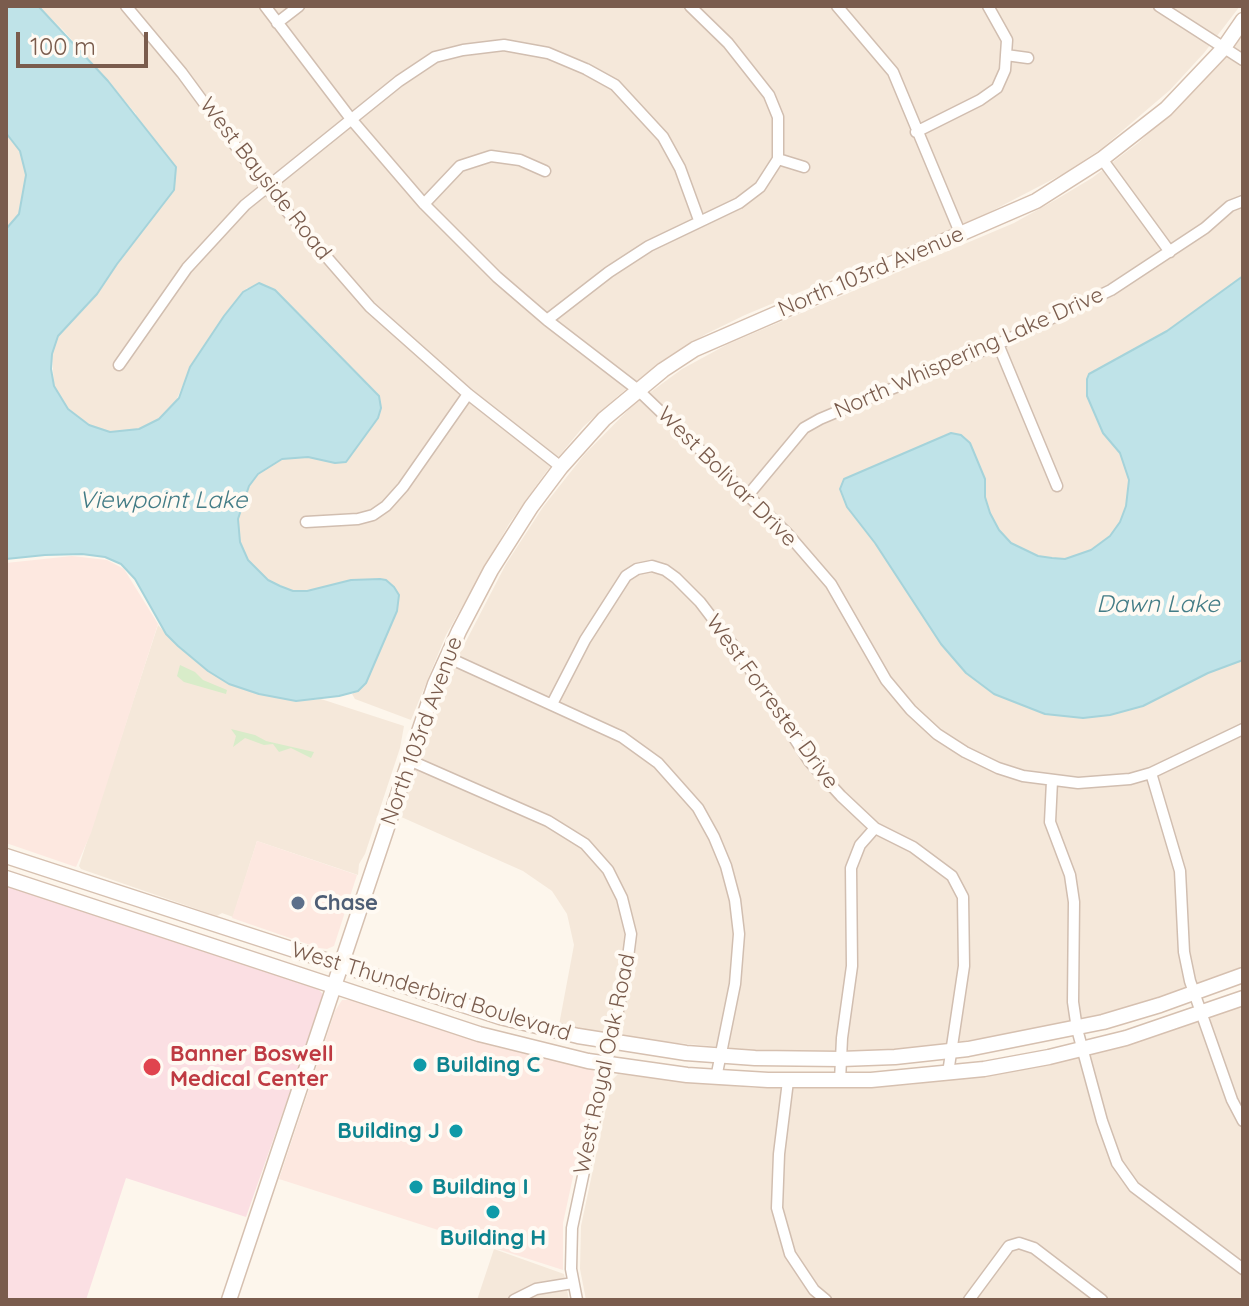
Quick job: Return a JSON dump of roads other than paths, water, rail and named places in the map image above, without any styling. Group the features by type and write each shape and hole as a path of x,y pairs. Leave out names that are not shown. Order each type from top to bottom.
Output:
{"street":[{"name":"West Bayside Road","path":"126,6 182,73 265,186 370,307 468,394 561,467"},
{"name":"West Bolivar Drive","path":"265,6 351,119 424,204 497,277 638,390 787,533 831,584 886,680 911,710 937,734 965,752 1010,772 1052,781 1104,783 1151,773 1243,729"},
{"path":"277,23 299,6"},
{"path":"547,320 609,272 649,246 739,203 760,187 778,159 778,117 769,95 728,43 690,6"},
{"path":"837,6 893,72 961,235"},
{"path":"916,132 980,100 997,88 1005,70 1007,40 988,6"},
{"path":"1159,6 1243,60"},
{"name":"North 103rd Avenue","path":"229,1300 409,760 447,657 502,552 561,467 604,419 695,349 1036,201 1102,159 1166,109 1223,49 1243,20"},
{"path":"119,365 187,268 219,230 265,186 435,57 504,45 548,53 615,85 663,137 680,168 699,220"},
{"path":"1006,55 1028,58"},
{"path":"424,204 460,166 491,156 520,160 545,171"},
{"path":"778,159 804,167"},
{"path":"1102,159 1170,252"},
{"name":"North Whispering Lake Drive","path":"749,494 804,428 998,344 1111,290 1170,252 1230,206 1243,201"},
{"path":"998,344 1057,486"},
{"path":"306,522 358,519 373,515 386,506 403,487 468,394"},
{"name":"West Forrester Drive","path":"552,704 585,640 626,576 637,569 652,566 665,570 700,602 809,761 841,796 875,828 913,847 952,876 963,897 964,966 948,1073"},
{"path":"447,657 609,730 658,763 689,795 714,837 731,883 739,934 735,984 716,1078"},
{"name":"West Royal Oak Road","path":"409,760 548,821 585,844 608,870 622,898 631,934 626,973 573,1218 570,1249 577,1300"},
{"path":"1151,773 1180,871 1184,952 1194,993 1232,1100 1243,1121"},
{"path":"1052,781 1050,822 1070,875 1074,902 1073,1002 1077,1029 1117,1163 1134,1187 1243,1269"},
{"path":"840,1081 852,966 851,868 860,845 875,828"},
{"name":"West Thunderbird Boulevard","path":"6,856 521,1023 611,1043 720,1056 841,1059 950,1051 1077,1029 1243,975"},
{"name":"West Thunderbird Boulevard","path":"6,878 515,1044 607,1064 716,1078 840,1081 948,1073 1012,1064 1159,1029 1243,998"},
{"path":"211,946 218,926"},
{"path":"515,1044 521,1023"},
{"path":"788,1081 779,1154 777,1208 790,1254 814,1290 826,1300"},
{"path":"969,1300 1009,1246 1019,1243 1034,1248 1102,1300"},
{"path":"514,1300 536,1289 573,1283"}],"water":[{"name":"Viewpoint Lake","path":"6,6 38,6 108,81 176,167 174,190 97,294 58,336 51,369 54,386 68,409 89,425 110,432 139,429 159,419 179,398 190,367 224,316 243,292 259,283 275,290 379,396 381,408 378,418 346,462 335,463 308,457 282,459 258,474 249,486 238,519 240,542 248,560 268,580 280,586 293,591 307,591 351,580 380,579 394,587 399,595 397,611 366,683 358,691 296,701 229,684 208,671 166,634 135,579 121,564 105,557 82,554 6,559 6,229 19,214 26,175 20,151 6,133"},
{"name":"Dawn Lake","path":"1243,276 1243,660 1208,673 1143,706 1110,715 1083,718 1045,714 994,694 966,673 941,644 875,543 847,507 840,489 844,479 951,433 961,435 970,443 985,479 985,497 990,513 1011,543 1038,556 1052,558 1065,559 1091,550 1110,536 1120,522 1126,506 1129,480 1120,453 1103,433 1087,396 1089,374 1167,331"}],"place":[{"name":"Chase","path":"298,903"},
{"name":"Building C","path":"420,1065"},
{"name":"Banner Boswell Medical Center","path":"152,1067"},
{"name":"Building J","path":"456,1131"},
{"name":"Building I","path":"416,1187"},
{"name":"Building H","path":"493,1212"}]}
